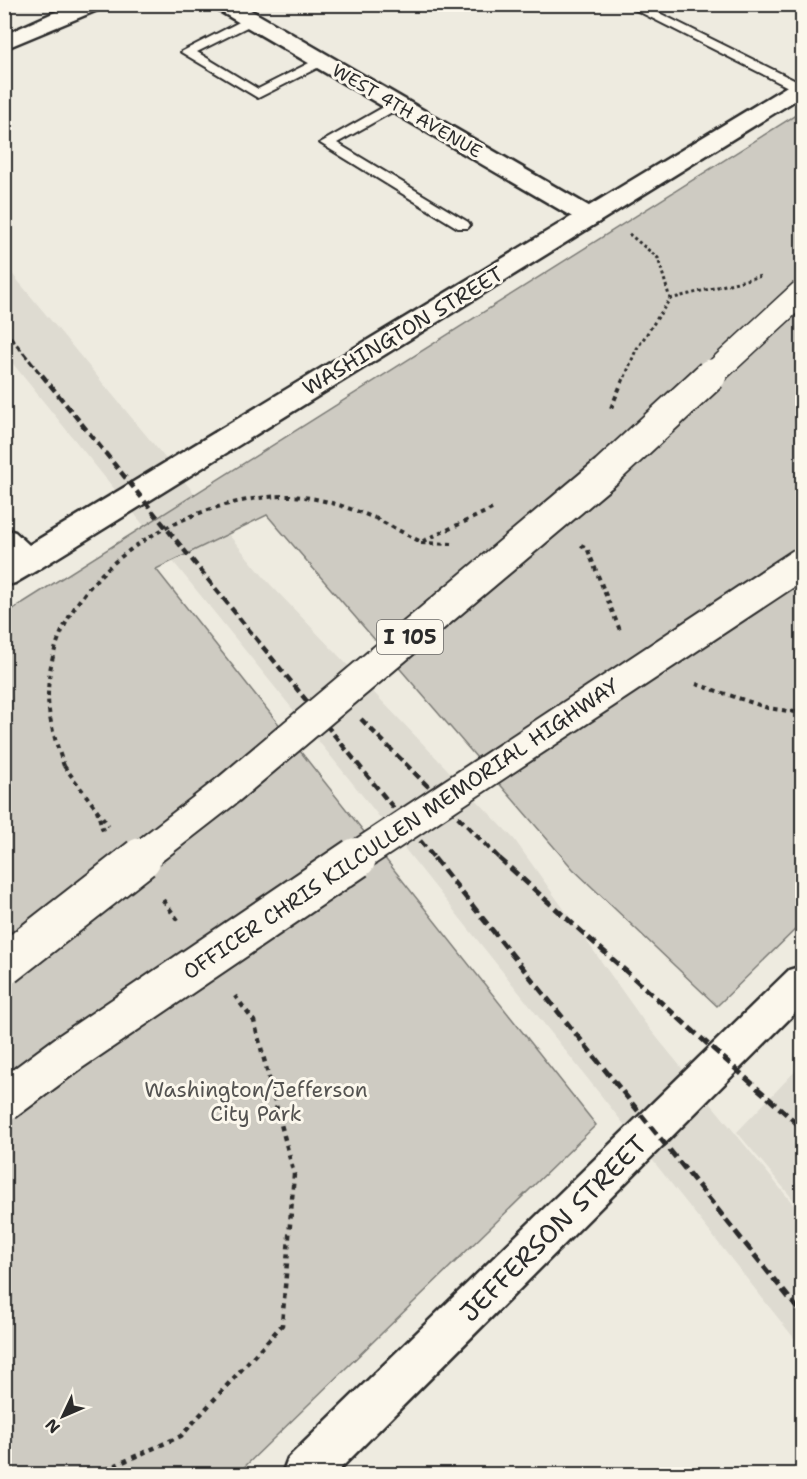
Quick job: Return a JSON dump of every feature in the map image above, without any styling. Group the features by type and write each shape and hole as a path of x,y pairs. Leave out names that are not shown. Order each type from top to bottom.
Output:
{"main road":[{"path":"4,43 92,4"},
{"name":"WEST 4TH AVENUE","path":"224,4 590,217"},
{"name":"WASHINGTON STREET","path":"16,568 802,88"},
{"name":"I 105","path":"4,965 229,789 579,495 802,292"},
{"path":"4,540 16,568"},
{"name":"OFFICER CHRIS KILCULLEN MEMORIAL HIGHWAY","path":"4,1101 70,1052 296,898 802,563"},
{"name":"JEFFERSON STREET","path":"304,1474 802,982"}],"lane":[{"path":"630,4 802,88"},
{"path":"251,20 187,52 258,94 322,62"},
{"path":"396,104 327,143 463,225"}],"path":[{"path":"590,217 628,234 658,258 670,299"},
{"path":"609,413 636,350 670,299 763,276"},
{"path":"111,829 64,766 51,728 48,682 54,658 81,597 101,575 126,554 179,522 223,507 282,496 336,504 375,518 421,543 457,543"},
{"path":"421,543 491,510 500,503"},
{"path":"577,543 587,549 622,637"},
{"path":"4,624 9,607"},
{"path":"695,684 768,708 802,713"},
{"path":"97,810 105,839"},
{"path":"161,896 182,925"},
{"path":"96,1474 181,1436 282,1325 294,1174 254,1022 232,993"}],"shaded area":[{"path":"4,264 268,582 514,839 645,1023 802,1215 802,1348 354,785 5,354"},
{"path":"802,1064 802,1210 737,1132"}],"green space":[{"name":"Washington/Jefferson City Park","path":"802,111 802,923 717,1006 573,869 267,515 156,569 596,1125 237,1474 5,1474 5,614"}],"railway":[{"path":"4,329 43,377"},
{"path":"42,375 435,859"},
{"path":"361,719 499,858"},
{"path":"434,858 802,1314"},
{"path":"499,858 802,1128"}]}
